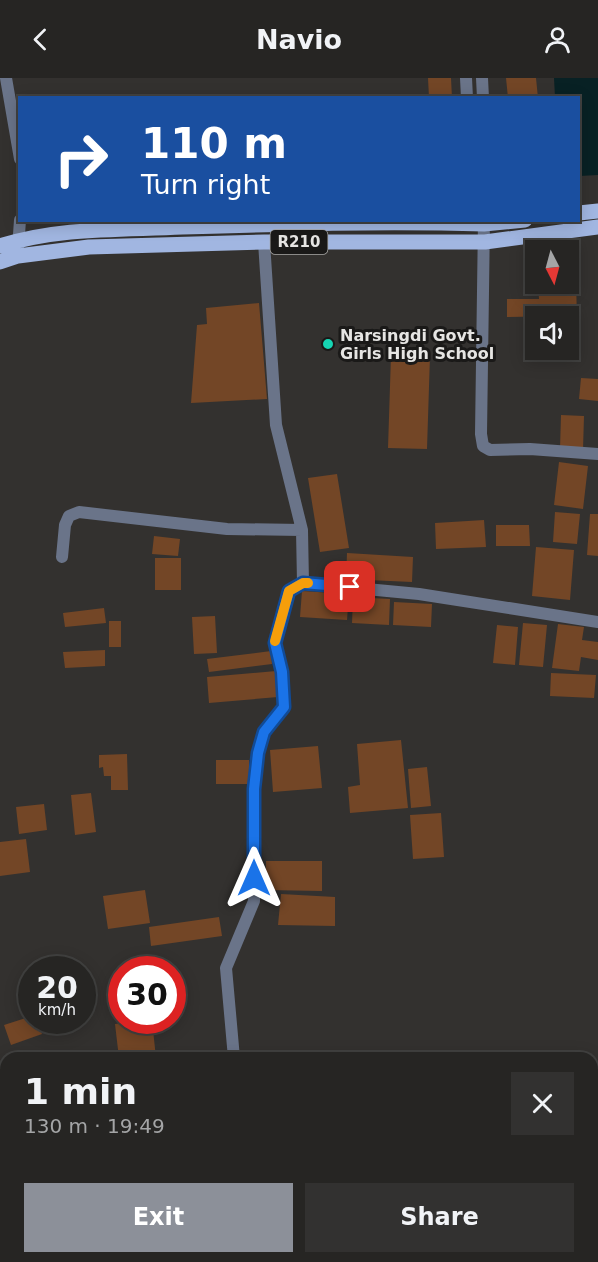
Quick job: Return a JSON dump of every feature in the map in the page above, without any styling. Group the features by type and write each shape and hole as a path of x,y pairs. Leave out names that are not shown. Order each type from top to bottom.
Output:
{"main road":[{"path":"580,213 598,211"},
{"name":"R210","path":"0,246 19,240 88,231 484,222"},
{"name":"R210","path":"0,262 18,256 89,247 264,242 485,242 598,227"}],"street":[{"path":"6,78 18,147"},
{"path":"466,78 467,96"},
{"path":"482,78 483,96"},
{"path":"18,256 20,222"},
{"path":"484,222 481,434 483,446 490,450 530,449 598,454"},
{"path":"264,242 276,425 302,530 303,583"},
{"path":"63,557 65,525 69,516 79,512 227,530 302,530"},
{"path":"233,1052 226,968 254,901 254,789 258,753 264,732 284,707 282,672 275,643 289,591 303,583 419,594 598,622"}],"water":[{"path":"554,78 598,78 598,175 580,176 580,96 555,96"}],"building":[{"path":"428,78 451,78 452,96 429,96"},
{"path":"506,78 536,78 538,96 508,96"},
{"path":"539,294 576,294 577,306 525,306 525,317 507,317 507,299 539,299"},
{"path":"259,303 267,399 191,403 197,325 207,324 206,308"},
{"path":"391,355 430,356 427,449 388,448"},
{"path":"581,378 598,379 598,401 579,399"},
{"path":"561,415 584,416 583,450 560,449"},
{"path":"559,462 588,466 583,509 554,505"},
{"path":"337,474 349,548 320,552 308,478"},
{"path":"555,512 580,514 577,544 553,542"},
{"path":"590,514 598,514 598,556 587,555"},
{"path":"484,520 486,547 436,549 435,523"},
{"path":"496,525 529,525 530,546 496,546"},
{"path":"154,536 180,539 178,556 152,554"},
{"path":"536,547 574,550 570,600 532,596"},
{"path":"347,553 413,557 412,582 346,579"},
{"path":"155,558 181,558 181,590 155,590"},
{"path":"302,591 349,594 347,620 300,617"},
{"path":"353,597 390,599 389,625 352,623"},
{"path":"394,602 432,604 431,627 393,625"},
{"path":"104,608 106,623 65,627 63,613"},
{"path":"215,616 217,653 194,654 192,617"},
{"path":"109,621 121,621 121,647 109,647"},
{"path":"523,623 547,625 543,667 519,665"},
{"path":"558,624 584,627 582,640 598,642 598,660 581,657 579,671 552,668"},
{"path":"497,625 518,627 515,665 493,663"},
{"path":"105,650 105,666 65,668 63,652"},
{"path":"271,651 272,664 209,672 207,659"},
{"path":"276,671 278,697 209,703 207,677"},
{"path":"551,673 596,675 594,698 550,696"},
{"path":"401,740 408,808 350,813 348,787 360,785 357,744"},
{"path":"318,746 322,788 273,792 270,750"},
{"path":"127,754 128,790 111,790 111,776 104,776 103,767 99,768 99,755"},
{"path":"216,760 249,760 249,784 216,784"},
{"path":"427,767 431,806 411,808 408,769"},
{"path":"91,793 96,832 75,835 71,795"},
{"path":"44,804 47,830 19,834 16,807"},
{"path":"441,813 444,857 413,859 410,815"},
{"path":"26,839 30,872 0,876 0,842"},
{"path":"266,861 322,861 322,891 266,890"},
{"path":"145,890 150,923 108,929 103,896"},
{"path":"281,894 335,897 335,926 278,925"},
{"path":"219,917 222,936 151,946 149,927"},
{"path":"18,1020 18,1034 42,1034 11,1045 4,1025"},
{"path":"116,1034 153,1034 155,1052 118,1052"}],"slow traffic":[{"path":"275,641 289,591 303,583 308,583"}],"place":[{"name":"Narsingdi Govt. Girls High School","path":"328,344"}],"route":[{"path":"254,878 254,789 258,753 264,732 284,707 282,672 275,643 289,591 303,583 350,587"}]}
